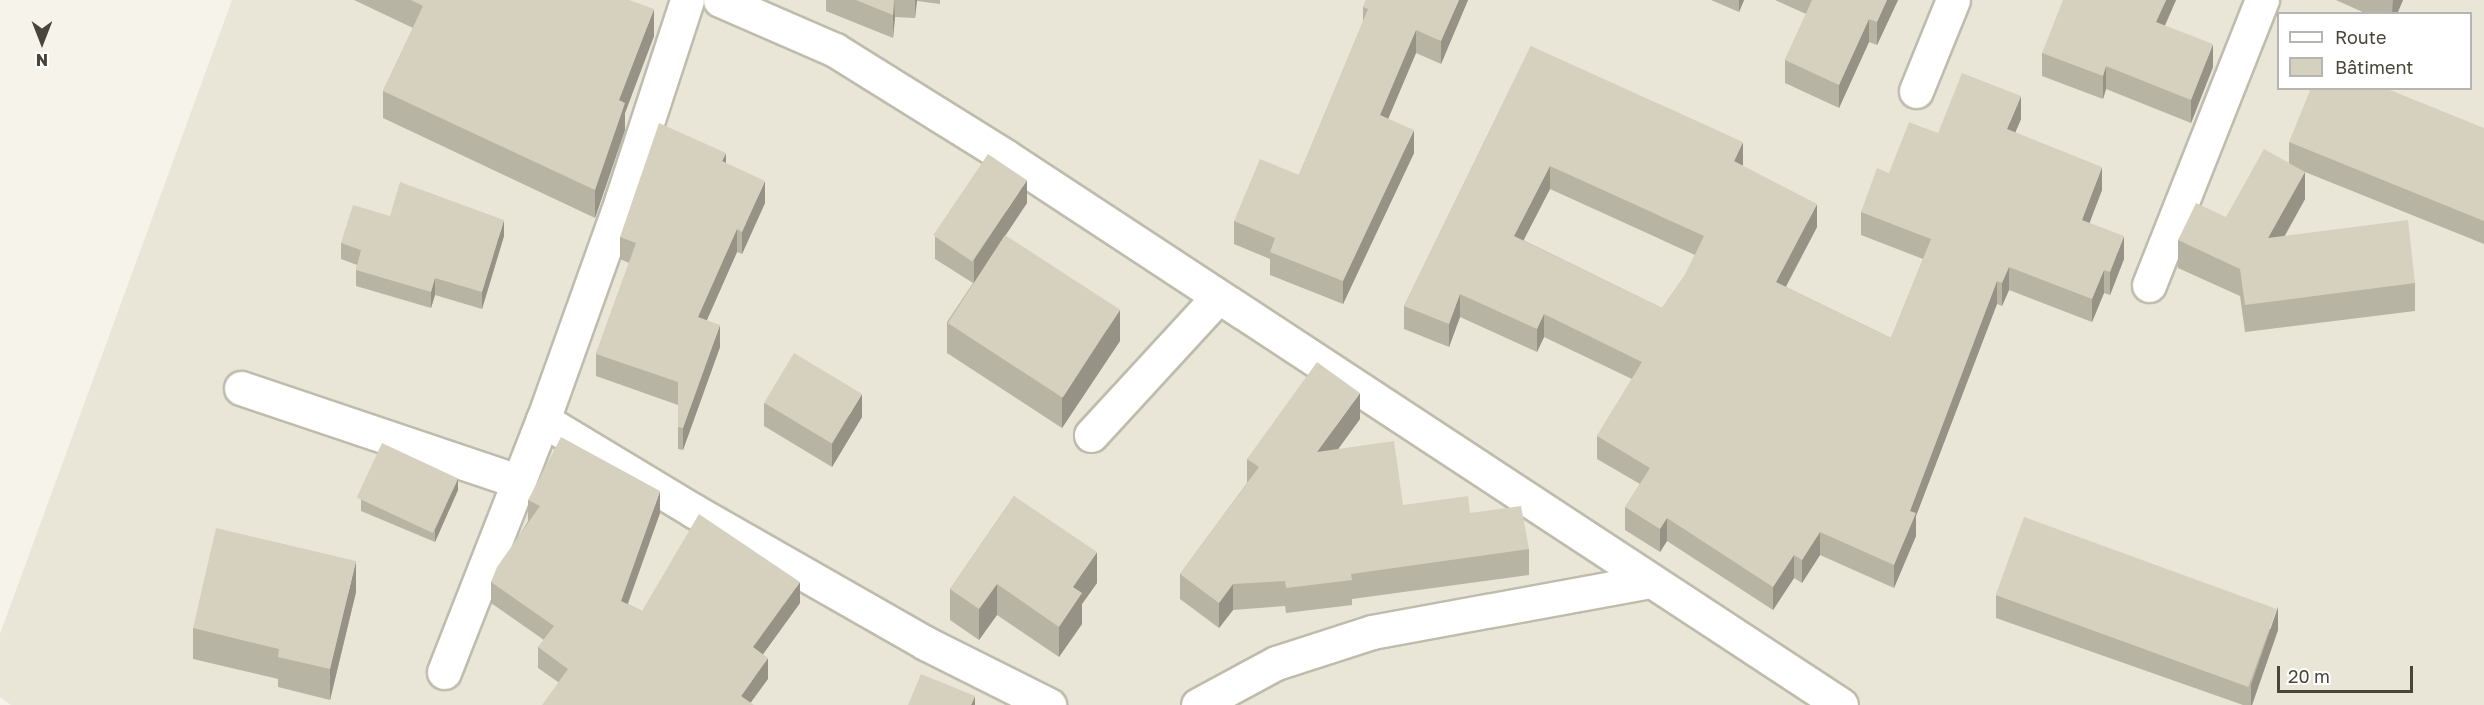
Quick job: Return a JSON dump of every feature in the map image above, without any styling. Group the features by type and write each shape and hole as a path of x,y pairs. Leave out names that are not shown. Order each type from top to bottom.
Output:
{"street":[{"path":"444,672 543,420 622,200 687,0"},
{"path":"720,0 835,50 1218,297 1841,705"},
{"path":"1916,91 1953,0"},
{"path":"2149,285 2262,0"},
{"path":"1091,435 1218,297"},
{"path":"240,388 518,481"},
{"path":"543,420 905,632 1049,705"},
{"path":"1198,705 1276,663 1372,632 1650,581"}],"shaded area":[{"path":"232,0 2484,0 2484,705 11,705 0,697 0,634"}],"building":[{"path":"411,0 629,0 654,9 619,100 625,103 595,190 383,91 423,6"},
{"path":"856,0 894,0 893,15"},
{"path":"1366,0 1459,0 1441,41 1416,30 1380,115 1414,130 1343,281 1270,252 1275,238 1234,221 1260,159 1299,175 1368,9 1363,7"},
{"path":"1812,0 1887,0 1877,22 1869,19 1839,85 1785,60"},
{"path":"2063,0 2166,0 2156,22 2213,44 2191,100 2106,66 2103,76 2042,53"},
{"path":"1531,46 1743,142 1734,161 1817,204 1776,282 1891,338 1931,239 1861,212 1877,168 1889,173 1909,122 1938,133 1962,73 2021,96 2007,129 2102,167 2082,220 2124,236 2110,272 2104,270 2092,299 2009,267 2002,283 1997,281 1910,511 1916,513 1894,565 1820,532 1802,560 1794,555 1773,587 1667,518 1660,529 1625,507 1650,468 1597,436 1642,362 1544,314 1537,329 1460,294 1449,324 1404,306","holes":["1550,166 1704,236 1685,275 1662,308 1514,236"]},
{"path":"2310,90 2390,90 2484,128 2484,221 2289,142"},
{"path":"659,123 726,153 722,161 765,181 742,232 737,229 698,317 720,325 683,428 678,427 678,382 596,354 636,243 620,237"},
{"path":"2264,149 2305,172 2268,238 2408,220 2415,283 2245,305 2240,269 2178,240 2196,203 2226,217"},
{"path":"988,154 1027,180 972,262 933,235"},
{"path":"400,182 504,220 482,292 435,278 431,292 356,270 361,250 341,243 353,205 390,216"},
{"path":"1005,235 1120,310 1063,398 948,323"},
{"path":"794,353 862,394 832,443 764,403"},
{"path":"1317,362 1360,393 1317,452 1394,441 1403,505 1468,496 1470,513 1521,506 1529,549 1351,574 1352,580 1286,588 1285,581 1233,584 1219,603 1180,574 1259,467 1247,459"},
{"path":"561,437 660,491 621,601 642,611 699,514 800,582 753,647 768,658 741,696 754,705 542,705 568,669 538,647 554,626 491,582 497,567 540,506 528,500"},
{"path":"382,443 458,478 433,533 357,497"},
{"path":"1014,496 1097,552 1073,587 1082,593 1059,627 997,584 979,609 950,589"},
{"path":"2024,517 2277,609 2248,687 1996,595"},
{"path":"216,528 356,561 330,669 278,657 279,649 193,628"},
{"path":"921,674 975,696 971,705 908,705"}]}
